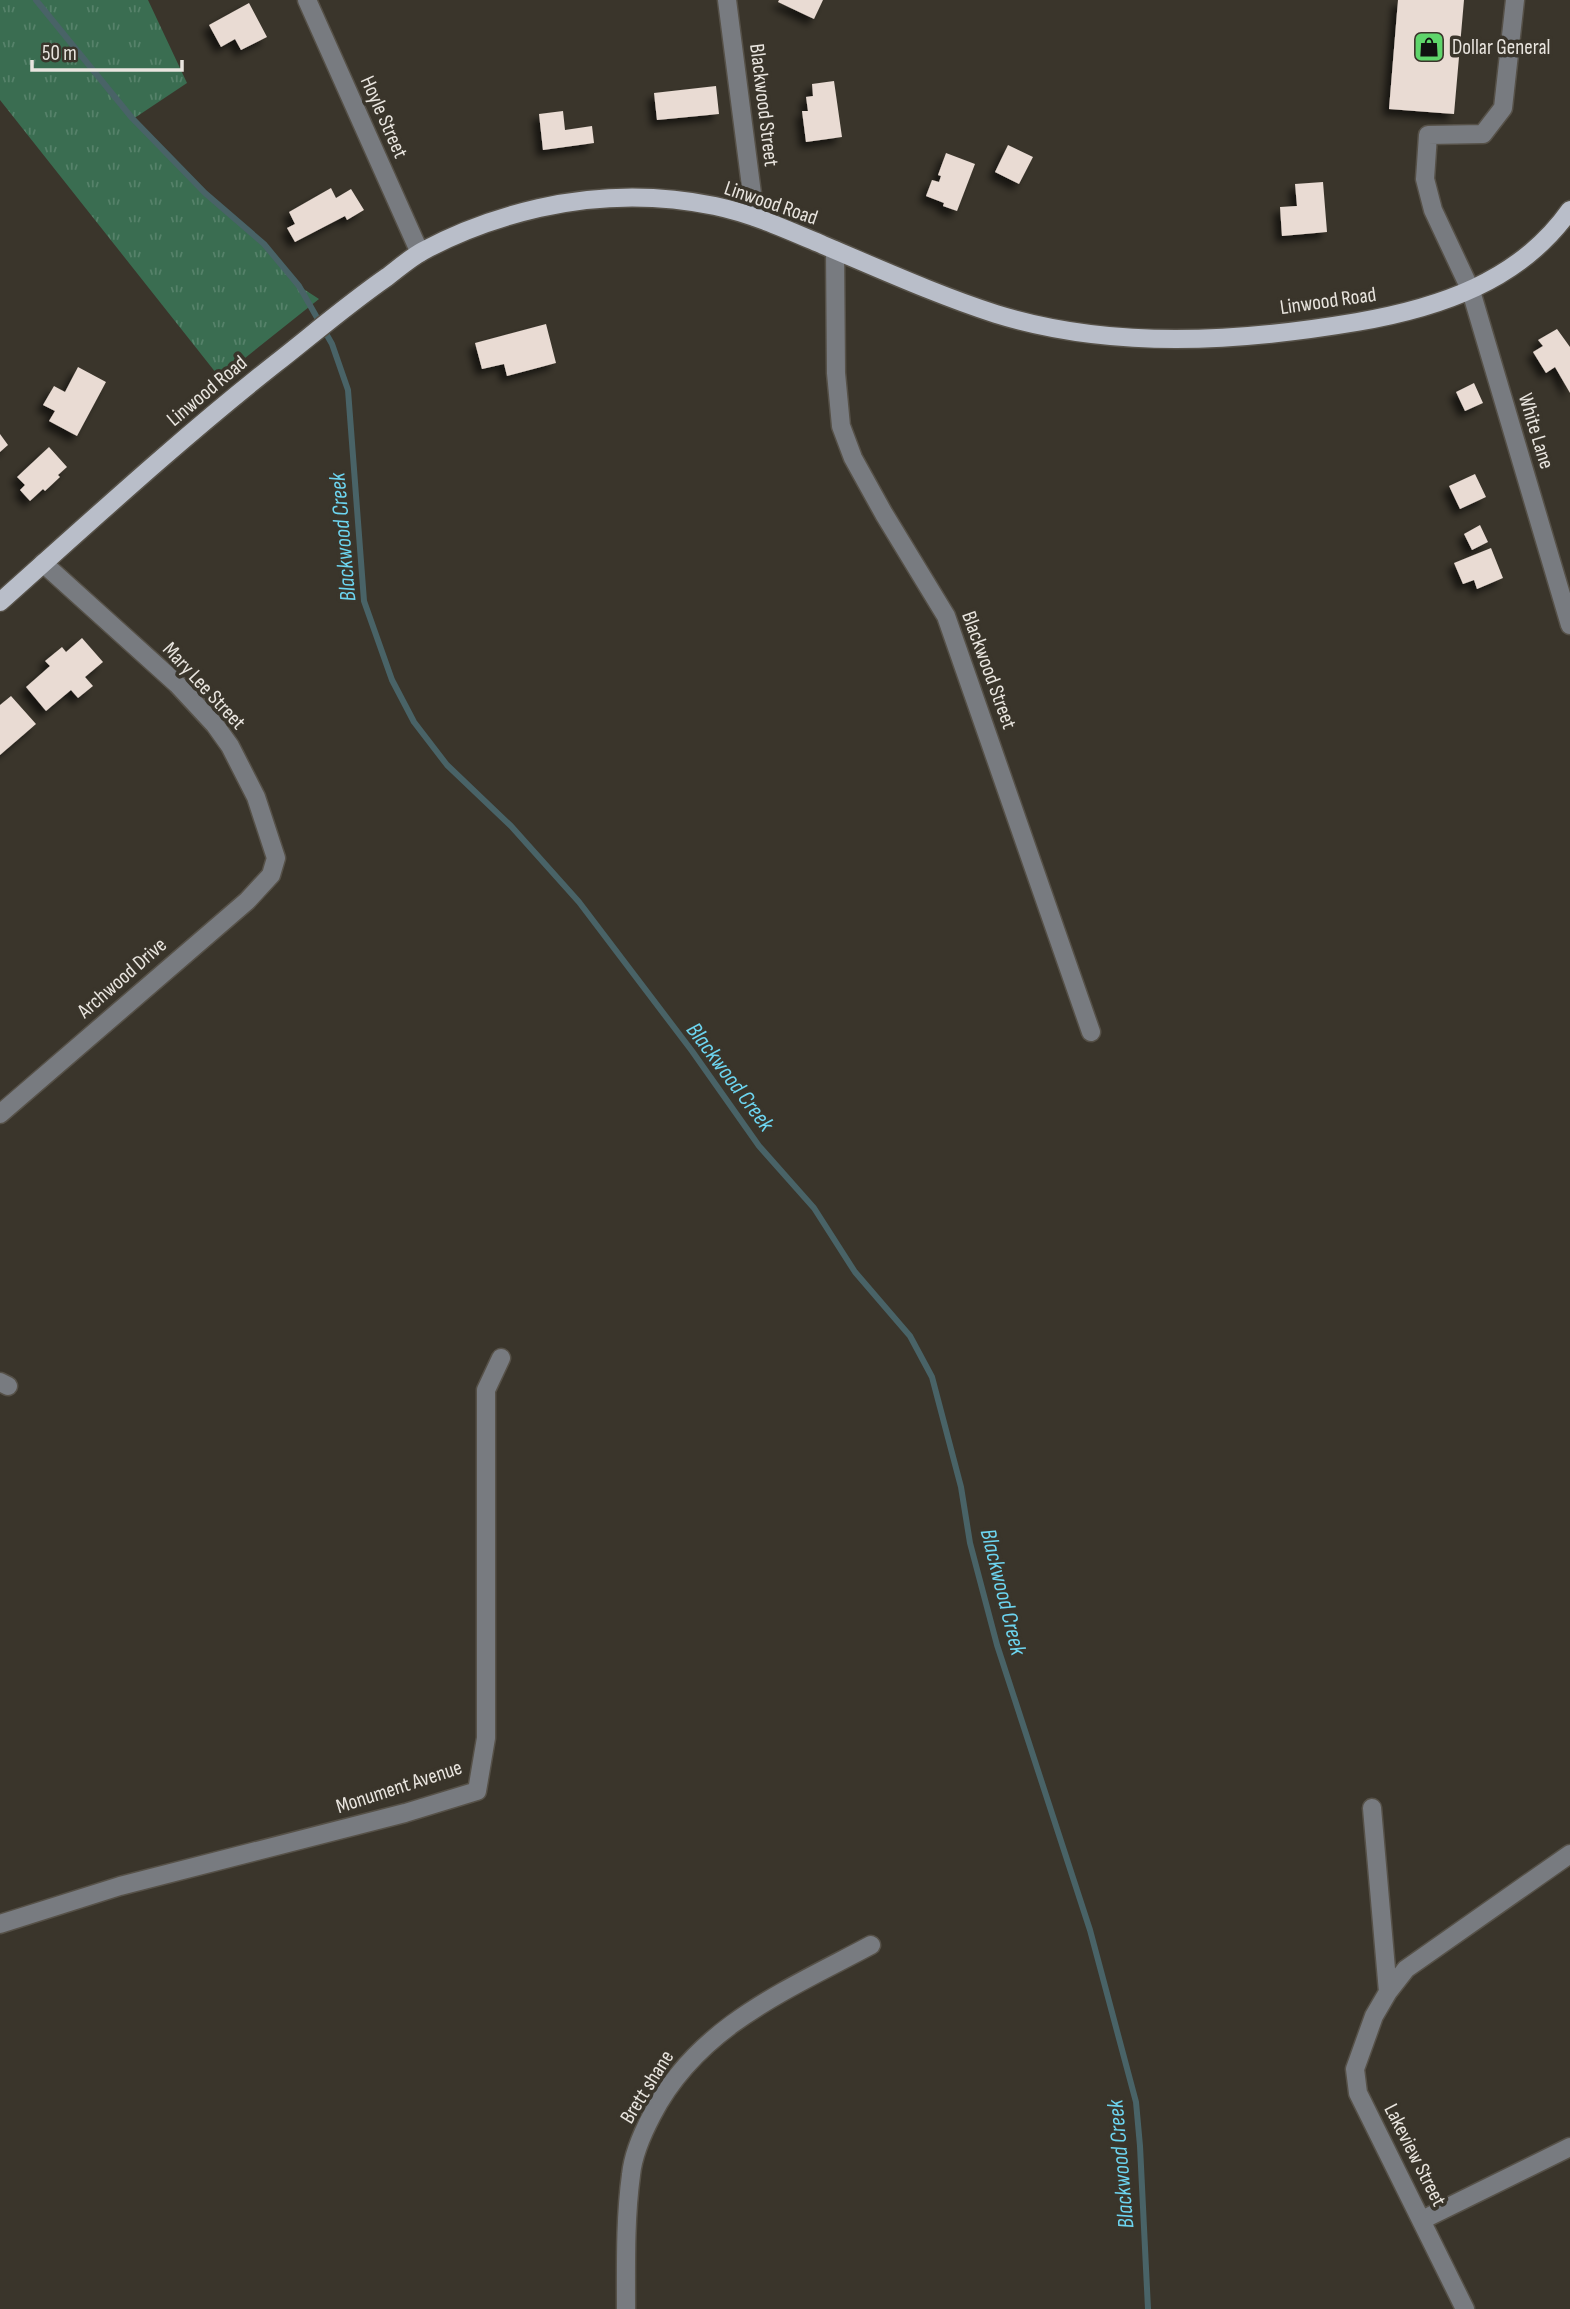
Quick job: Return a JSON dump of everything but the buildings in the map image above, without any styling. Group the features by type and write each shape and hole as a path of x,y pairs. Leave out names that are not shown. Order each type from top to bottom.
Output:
{"main road":[{"name":"Linwood Road","path":"0,602 234,396 351,303 420,253 458,235 537,209 618,198 659,198 714,206 755,217 937,292 999,314 1065,331 1154,340 1315,329 1421,309 1471,291 1524,259 1549,239 1570,210"}],"street":[{"name":"Hoyle Street","path":"307,0 420,253"},
{"name":"Blackwood Street","path":"727,0 755,217"},
{"name":"White Lane","path":"1515,0 1503,108 1483,134 1428,135 1426,179 1433,210 1471,291 1570,625"},
{"name":"Blackwood Street","path":"835,250 836,373 841,426 853,458 946,616 1091,1032"},
{"name":"Mary Lee Street","path":"43,564 177,684 215,725 243,770 268,828 276,858 271,874"},
{"name":"Archwood Drive","path":"0,1114 247,901 271,874"},
{"name":"Monument Avenue","path":"0,1924 120,1886 405,1813 477,1791 486,1738 486,1390 501,1358"},
{"path":"1372,1808 1388,1992"},
{"name":"Lakeview Street","path":"1465,2309 1358,2093 1355,2069 1374,2016 1406,1969 1570,1854"},
{"name":"Brett shane","path":"626,2309 631,2174 641,2136 668,2088 691,2058 711,2038 755,2007 871,1945"},
{"path":"1422,2220 1570,2147"}],"green space":[{"path":"0,0 148,0 187,83 133,119 205,193 264,244 299,286 319,299 220,378 0,100"}],"waterway":[{"name":"Blackwood Creek","path":"36,0 132,118 205,193 264,244 299,286 332,344 348,390 364,601 392,680 414,722 447,765 511,826 579,902 692,1051 759,1146 814,1208 855,1272 910,1336 932,1377 961,1487 970,1543 997,1645 1090,1930 1136,2102 1148,2309"}],"place":[{"name":"Dollar General","path":"1429,47"}]}
